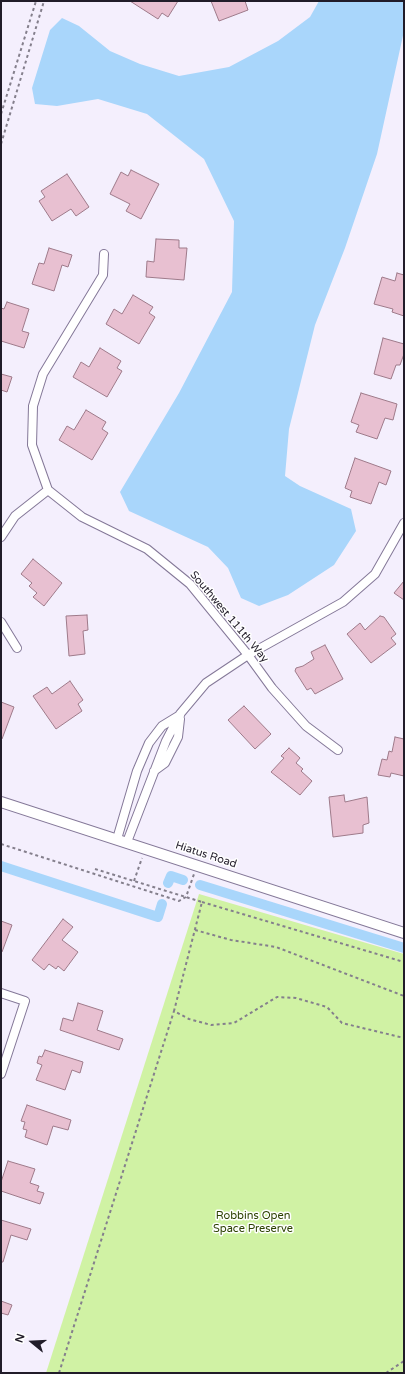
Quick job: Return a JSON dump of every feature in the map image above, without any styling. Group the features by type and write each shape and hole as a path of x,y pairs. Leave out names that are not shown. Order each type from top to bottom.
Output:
{"street":[{"path":"1,537 15,516 48,490 32,446 33,406 43,374 103,276 104,254"},
{"name":"Southwest 111th Way","path":"48,490 82,517 147,549 190,584 248,655 272,688 306,726 338,750"},
{"path":"127,842 166,741 180,714 206,684 248,655 343,602 375,574 404,523"},
{"path":"1,622 17,648"},
{"path":"116,839 137,771 149,743 162,726 180,714"},
{"name":"Hiatus Road","path":"1,802 404,933"},
{"path":"1,993 25,1001 1,1074"}],"path":[{"path":"1,114 36,1"},
{"path":"1,144 44,1"},
{"path":"1,844 179,901 186,897 197,865"},
{"path":"134,881 143,857"},
{"path":"95,869 404,962"},
{"path":"59,1373 174,1011 202,902"},
{"path":"195,930 231,940 276,947 404,996"},
{"path":"174,1011 189,1019 211,1025 234,1023 277,997 296,998 327,1007 342,1023 404,1038"},
{"path":"386,1373 404,1361"}],"green space":[{"name":"Robbins Open Space Preserve","path":"199,894 404,954 404,1373 46,1373"}],"water":[{"path":"319,1 404,1 404,31 377,154 345,248 315,325 289,429 285,476 300,486 351,509 356,531 334,565 288,595 259,606 241,598 228,568 208,547 129,511 120,492 179,393 232,292 234,221 204,159 147,114 98,99 57,106 35,104 32,88 50,30 62,18 79,26 110,51 140,64 179,76 229,67 278,41 310,17"}],"building":[{"path":"130,1 178,1 168,17 162,13 158,19"},
{"path":"211,1 245,1 248,10 219,21"},
{"path":"131,170 159,184 141,219 126,211 130,204 110,194 121,172 128,176"},
{"path":"67,174 89,207 76,216 71,209 52,221 39,201 45,197 41,191"},
{"path":"156,239 179,240 179,248 187,248 184,280 146,277 147,261 154,262"},
{"path":"49,248 72,255 68,267 62,265 54,291 32,284 39,263 44,264"},
{"path":"397,273 404,275 404,316 392,312 393,309 374,304 382,277 395,281"},
{"path":"133,295 153,307 149,313 155,317 139,344 106,324 114,309 122,314"},
{"path":"7,302 29,309 22,331 29,333 24,348 1,341 1,308 4,309"},
{"path":"383,338 404,344 404,354 400,365 396,365 391,379 374,374"},
{"path":"100,348 121,361 117,368 122,371 107,397 73,377 81,362 89,367"},
{"path":"1,374 12,377 7,392 1,390"},
{"path":"361,393 397,404 393,420 385,418 377,439 356,432 359,425 351,422"},
{"path":"86,410 106,422 102,429 108,433 92,460 59,440 67,426 74,430"},
{"path":"355,458 391,471 386,485 379,482 371,504 350,497 352,491 345,488"},
{"path":"33,559 62,583 44,606 33,597 37,593 29,586 32,583 21,574"},
{"path":"404,581 404,600 394,593"},
{"path":"87,615 88,630 83,631 85,654 69,656 66,616"},
{"path":"380,616 384,617 396,634 391,638 396,644 371,663 347,634 360,623 365,630"},
{"path":"325,645 343,679 315,694 311,688 307,690 295,671 296,668 303,666 314,659 311,652"},
{"path":"70,681 83,700 78,704 82,711 56,729 33,696 47,687 52,694"},
{"path":"1,702 14,707 2,739 1,739"},
{"path":"244,706 271,734 255,749 228,720"},
{"path":"395,737 404,739 404,776 391,773 390,777 378,775 382,759 387,760 389,751 392,752"},
{"path":"289,748 300,758 296,763 303,769 301,771 312,781 300,795 271,772 284,758 281,756"},
{"path":"344,795 345,802 367,797 369,823 363,825 363,833 333,837 329,797"},
{"path":"63,919 73,927 62,940 78,952 64,971 58,966 56,969 49,964 44,970 32,960"},
{"path":"1,921 12,925 2,952 1,951"},
{"path":"78,1003 103,1011 97,1030 123,1039 119,1050 60,1030 63,1018 73,1021"},
{"path":"45,1050 83,1062 80,1073 72,1070 65,1090 36,1080 42,1065 37,1063 39,1056 42,1057"},
{"path":"27,1105 71,1120 68,1130 53,1126 47,1145 25,1137 27,1130 23,1129 25,1122 21,1121"},
{"path":"8,1161 35,1169 30,1183 39,1186 37,1191 44,1193 40,1204 1,1191 1,1182"},
{"path":"1,1220 31,1229 27,1240 11,1235 3,1262 1,1262"},
{"path":"1,1301 12,1305 8,1315 1,1313"}],"waterway":[{"path":"1,866 158,917 162,904"},
{"path":"168,883 171,876 183,880"},
{"path":"200,885 404,948"}]}
